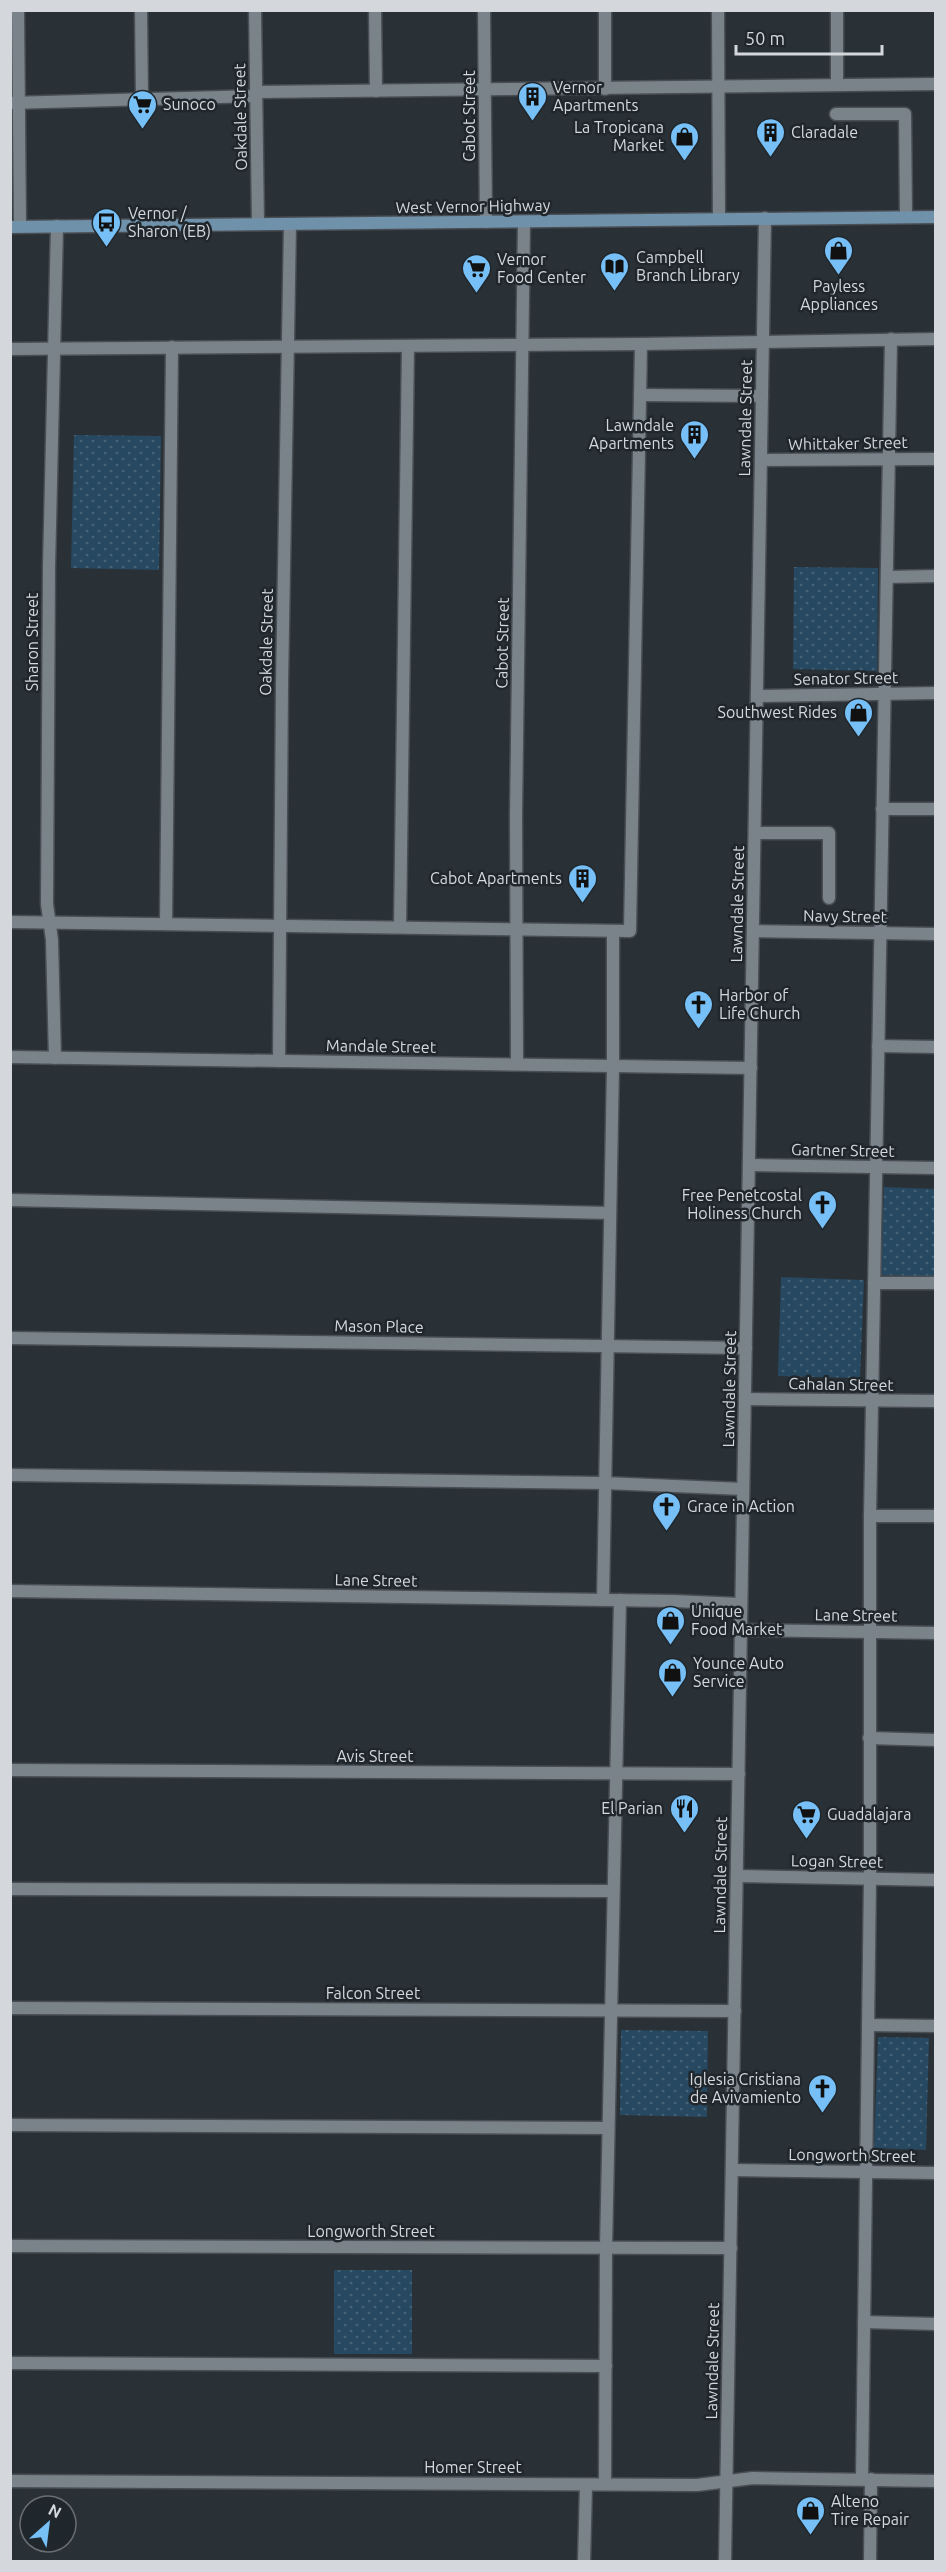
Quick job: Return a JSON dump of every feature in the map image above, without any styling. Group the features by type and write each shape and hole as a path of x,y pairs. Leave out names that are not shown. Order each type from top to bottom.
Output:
{"street":[{"path":"15,226 18,10"},
{"path":"141,10 142,100"},
{"name":"Oakdale Street","path":"255,10 258,224"},
{"path":"375,10 376,91"},
{"name":"Cabot Street","path":"484,10 486,222"},
{"path":"605,10 605,88"},
{"path":"718,10 719,219"},
{"path":"837,10 837,84"},
{"path":"15,103 376,91 936,84"},
{"path":"836,114 905,114 906,217"},
{"name":"West Vernor Highway","path":"15,226 936,217"},
{"name":"Lawndale Street","path":"725,2562 765,218"},
{"name":"Cabot Street","path":"517,1064 516,929 524,222"},
{"name":"Oakdale Street","path":"279,1061 290,224"},
{"name":"Sharon Street","path":"56,1058 52,940 47,893 49,567 57,226"},
{"path":"870,2562 866,2479 864,2322 870,1879 870,1515 891,339"},
{"path":"10,349 522,346 936,339"},
{"path":"10,922 630,931 641,344"},
{"path":"400,927 408,346"},
{"path":"166,924 172,347"},
{"path":"640,395 762,396"},
{"name":"Whittaker Street","path":"761,460 936,459"},
{"path":"887,577 936,576"},
{"name":"Senator Street","path":"757,696 936,693"},
{"path":"882,809 936,809"},
{"path":"755,833 829,833 829,898"},
{"path":"603,1600 613,1066 612,930"},
{"name":"Navy Street","path":"753,931 936,934"},
{"path":"878,1046 936,1047"},
{"name":"Mandale Street","path":"10,1057 751,1068"},
{"name":"Gartner Street","path":"749,1165 936,1168"},
{"path":"10,1200 610,1213"},
{"path":"874,1283 936,1283"},
{"name":"Mason Place","path":"10,1338 746,1348"},
{"name":"Cahalan Street","path":"745,1399 936,1401"},
{"path":"10,1475 605,1484 743,1489"},
{"path":"870,1515 936,1516"},
{"name":"Lane Street","path":"10,1591 620,1600 740,1604"},
{"path":"605,2484 612,1891 620,1600"},
{"name":"Lane Street","path":"741,1630 936,1633"},
{"path":"869,1738 936,1740"},
{"name":"Avis Street","path":"10,1770 739,1774"},
{"name":"Logan Street","path":"737,1876 936,1880"},
{"path":"10,1889 612,1891"},
{"name":"Falcon Street","path":"10,2007 735,2011"},
{"path":"868,2025 936,2026"},
{"path":"10,2125 608,2128"},
{"name":"Longworth Street","path":"732,2169 936,2173"},
{"name":"Longworth Street","path":"10,2246 731,2248"},
{"path":"864,2322 936,2324"},
{"path":"10,2363 606,2366"},
{"name":"Homer Street","path":"10,2481 697,2485 753,2478 936,2481"},
{"path":"584,2562 586,2485"}],"shaded area":[{"path":"74,435 161,436 159,570 71,568"},
{"path":"794,567 878,568 877,671 793,669"},
{"path":"884,1187 935,1189 935,1277 881,1275"},
{"path":"781,1277 864,1280 860,1378 778,1376"},
{"path":"621,2030 708,2031 707,2117 620,2115"},
{"path":"878,2037 929,2038 926,2150 874,2148"},
{"path":"334,2270 412,2270 412,2354 334,2354"}],"place":[{"name":"Vernor Apartments","path":"532,122"},
{"name":"Sunoco","path":"142,130"},
{"name":"Claradale","path":"770,158"},
{"name":"La Tropicana Market","path":"685,162"},
{"name":"Vernor / Sharon (EB)","path":"107,248"},
{"name":"Payless Appliances","path":"839,276"},
{"name":"Campbell Branch Library","path":"615,292"},
{"name":"Vernor Food Center","path":"476,294"},
{"name":"Lawndale Apartments","path":"695,460"},
{"name":"Southwest Rides","path":"858,738"},
{"name":"Cabot Apartments","path":"583,904"},
{"name":"Harbor of Life Church","path":"698,1030"},
{"name":"Free Penetcostal Holiness Church","path":"823,1230"},
{"name":"Grace in Action","path":"666,1532"},
{"name":"Unique Food Market","path":"670,1646"},
{"name":"Younce Auto Service","path":"672,1698"},
{"name":"El Parian","path":"684,1834"},
{"name":"Guadalajara","path":"806,1840"},
{"name":"Iglesia Cristiana de Avivamiento","path":"822,2114"},
{"name":"Alteno Tire Repair","path":"810,2536"}]}
